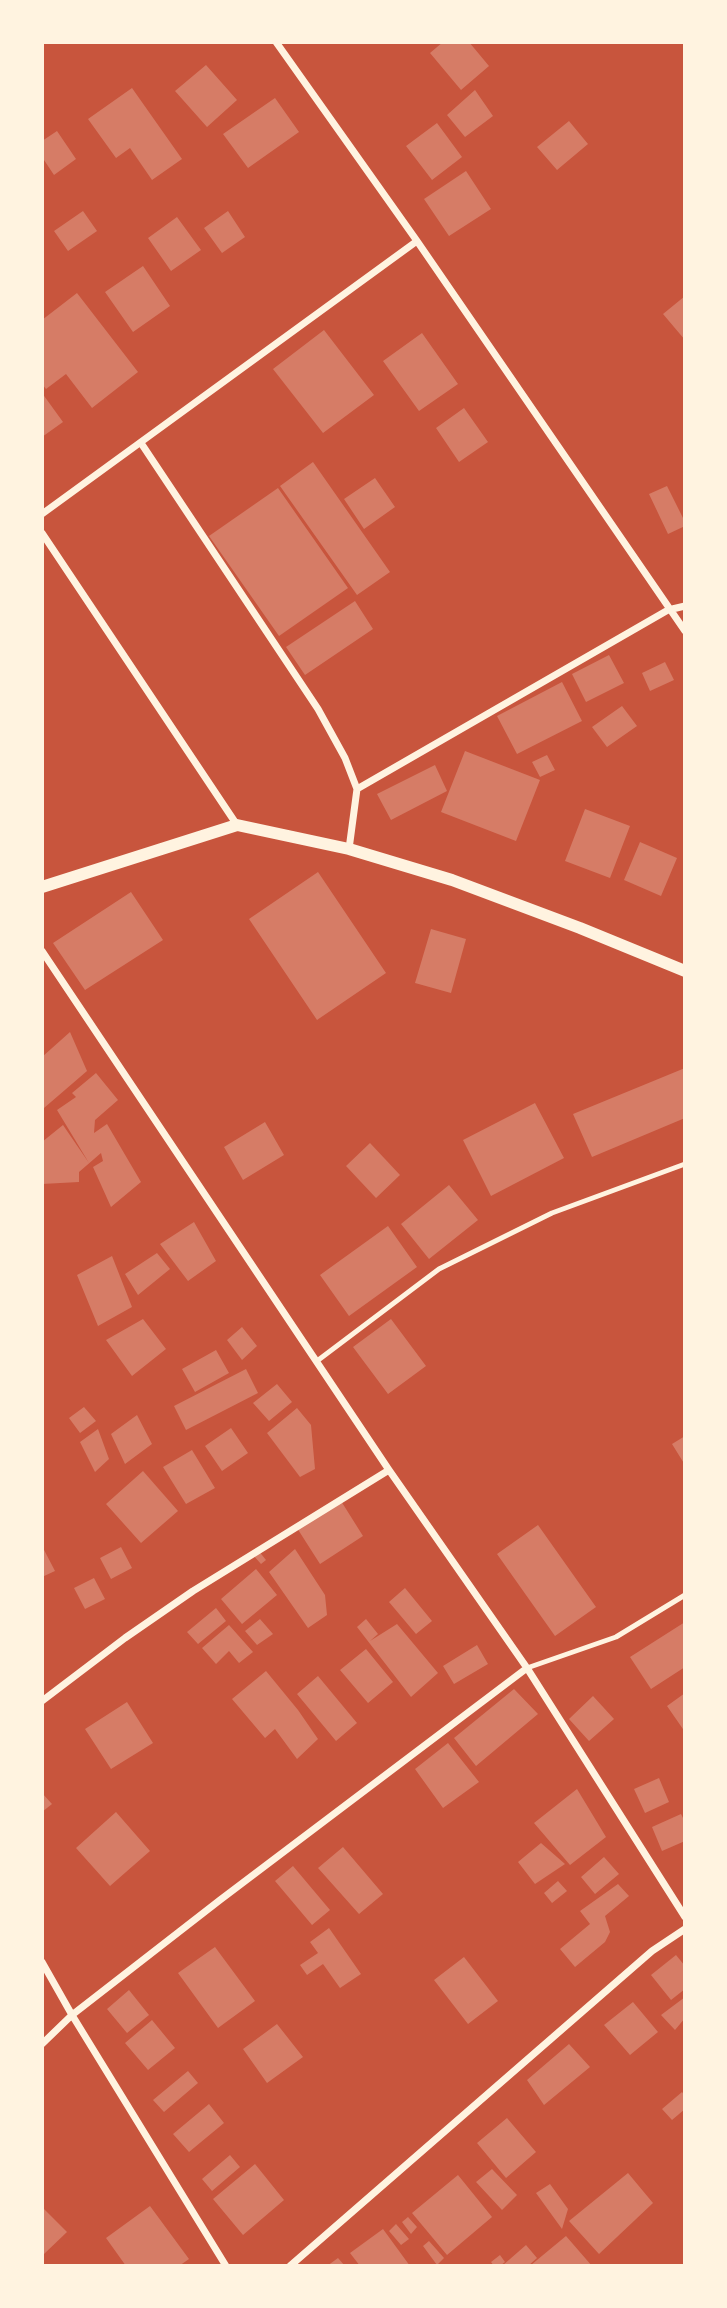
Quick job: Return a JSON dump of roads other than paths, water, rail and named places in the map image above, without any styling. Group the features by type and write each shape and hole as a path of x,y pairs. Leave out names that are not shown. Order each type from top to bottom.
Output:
{"street":[{"path":"276,42 417,241 668,610 685,631"},
{"path":"42,514 417,241"},
{"path":"141,443 318,709 345,758 357,789 349,849"},
{"path":"42,533 237,825"},
{"path":"357,789 668,610 685,606"},
{"path":"42,887 237,825 349,849 452,880 685,971"},
{"path":"42,951 389,1470 527,1668 685,1917"},
{"path":"42,1702 193,1591 389,1470"},
{"path":"42,2044 72,2015 219,1900 527,1668"},
{"path":"290,2266 652,1951 685,1928"},
{"path":"42,1962 226,2266"}],"lane":[{"path":"317,1361 439,1269 552,1213 685,1164"},
{"path":"527,1668 616,1637 685,1595"}]}
